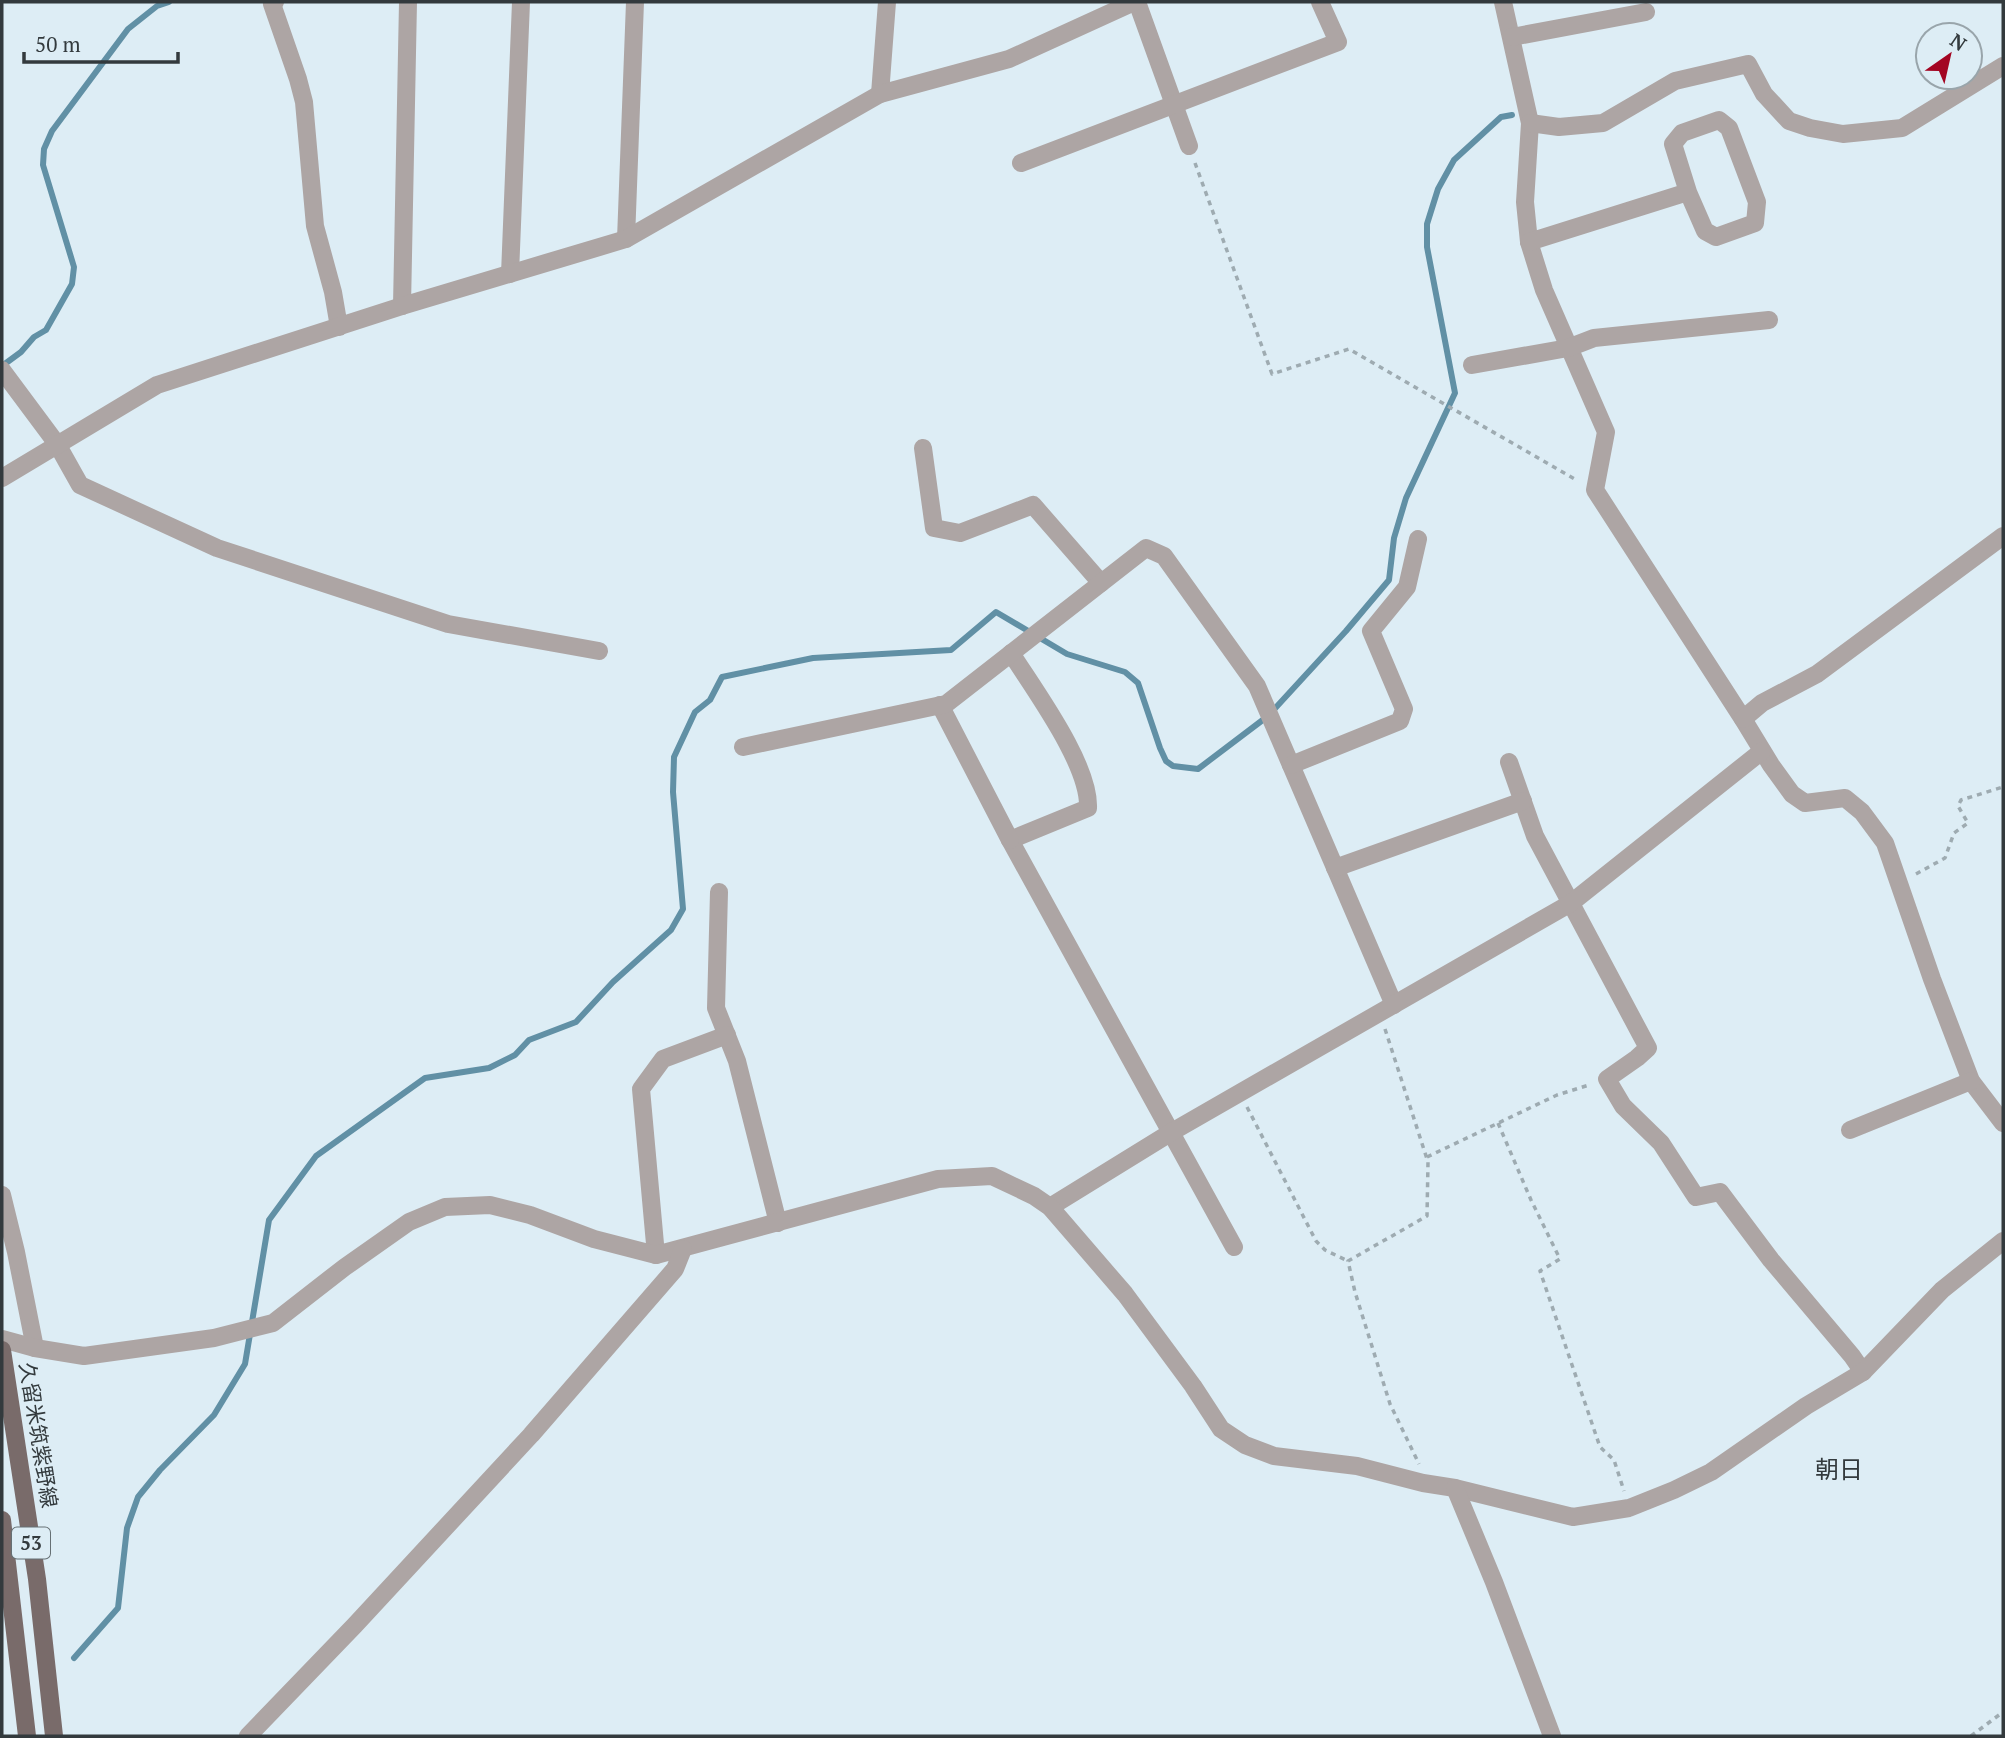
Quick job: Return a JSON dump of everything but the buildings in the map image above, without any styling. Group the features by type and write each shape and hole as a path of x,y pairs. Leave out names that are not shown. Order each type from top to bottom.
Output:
{"main road":[{"name":"久留米筑紫野線","path":"2,1350 37,1579 54,1736"},
{"name":"53","path":"2,1520 27,1736"}],"street":[{"path":"275,2 272,4 304,103 315,226 333,292 339,327"},
{"path":"402,306 408,2"},
{"path":"510,274 521,2"},
{"path":"626,239 635,2"},
{"path":"880,94 887,2"},
{"path":"2,478 157,385 402,306 626,239 880,94 1009,59 1135,2 1189,146"},
{"path":"1021,163 1338,42 1320,2"},
{"path":"1503,2 1530,123 1525,202 1529,242 1544,290 1606,432 1595,490 1792,794 1805,803 1845,798 1862,812 1885,843 1932,979 1971,1080 2003,1123"},
{"path":"1512,37 1646,12"},
{"path":"1530,123 1559,127 1603,123 1675,81 1748,64 1764,94 1789,121 1843,134 1902,128 2003,66"},
{"path":"1719,120 1729,128 1757,202 1755,223 1716,237 1704,231 1688,192 1673,144 1682,133 1719,120"},
{"path":"1529,242 1688,192"},
{"path":"1472,365 1568,348 1594,338 1769,320"},
{"path":"2,370 57,444 80,485 217,548 448,625 599,651"},
{"path":"923,447 934,528 960,533 1033,505 1101,583"},
{"path":"1743,719 1762,703 1817,674 2003,536"},
{"path":"1291,765 1400,721 1404,709 1371,631 1407,587 1418,540"},
{"path":"743,747 946,704 1146,548 1164,556 1257,686 1335,868 1387,1010"},
{"path":"1010,840 1088,808 1089,794 1071,748 1011,653"},
{"path":"940,705 1010,840 1234,1247"},
{"path":"1050,1207 1170,1133 1571,903 1762,751"},
{"path":"1509,762 1535,836 1648,1048 1608,1079 1623,1106 1661,1143 1696,1196 1720,1192 1771,1260 1852,1356 1863,1373"},
{"path":"1335,868 1523,800"},
{"path":"719,892 716,1008 737,1061 779,1223"},
{"path":"656,1255 641,1089 663,1059 727,1035"},
{"path":"1850,1130 1971,1080"},
{"path":"2,1339 35,1348 84,1356 214,1338 273,1323 409,1222 445,1207 490,1205 594,1239 656,1255 938,1179 992,1176 1034,1196 1050,1207 1125,1294 1193,1385 1221,1429 1245,1445 1274,1456 1357,1466 1573,1517 1629,1508 1711,1472 1806,1406 1863,1373 1942,1290 2003,1241"},
{"path":"2,1195 35,1348"},
{"path":"248,1736 531,1436 675,1269 683,1249"},
{"path":"1455,1488 1552,1736"}],"path":[{"path":"1189,146 1272,374 1349,349 1595,490"},
{"path":"1899,884 1945,858 1955,833 1968,823 1958,806 1961,800 2003,787"},
{"path":"1348,1261 1427,1216 1429,1162 1387,1010"},
{"path":"1427,1157 1557,1096 1608,1079"},
{"path":"1240,1093 1316,1241 1325,1250 1348,1261"},
{"path":"1498,1124 1560,1259 1539,1271 1600,1447 1614,1460 1629,1508"},
{"path":"1348,1261 1390,1404 1419,1464 1423,1483"},
{"path":"1971,1736 2003,1712"}],"waterway":[{"path":"2,366 21,352 34,337 46,330 72,284 74,267 43,165 44,149 52,131 128,29 157,6 169,2"},
{"path":"74,1658 118,1608 127,1528 138,1497 160,1470 214,1415 245,1364 269,1220 316,1156 425,1078 489,1068 515,1055 529,1040 576,1022 613,982 671,930 683,909 673,792 674,757 695,712 710,700 722,677 813,658 951,650 996,612 1067,654 1125,672 1138,683 1160,748 1166,761 1173,766 1198,769 1268,716 1389,580 1394,538 1406,498 1455,393 1427,247 1427,224 1438,189 1454,160 1501,117 1512,115"}],"district":[{"name":"朝日","path":"1839,1470"}]}
